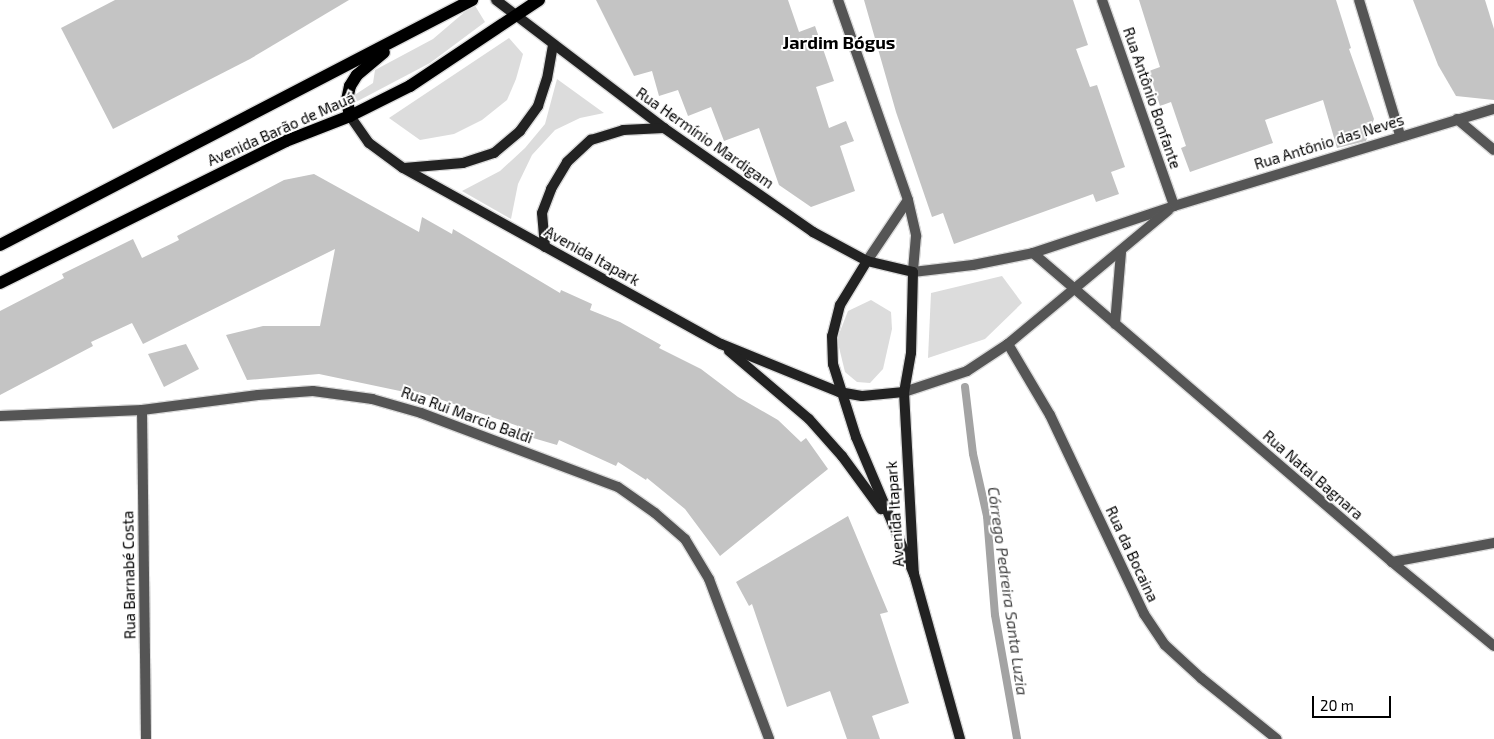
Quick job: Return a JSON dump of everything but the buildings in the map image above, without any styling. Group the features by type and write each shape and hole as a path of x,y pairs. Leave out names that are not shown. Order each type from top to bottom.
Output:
{"main road":[{"name":"Avenida Barão de Mauá","path":"0,245 472,0"},
{"name":"Rua Hermínio Mardigam","path":"496,0 514,16 664,128 813,232 867,260 913,272"},
{"name":"Avenida Barão de Mauá","path":"0,284 286,141 350,116 410,86 538,0"},
{"path":"350,116 347,100 356,75 418,27"},
{"path":"403,168 463,163 494,153 520,131 538,106 547,79 553,45"},
{"name":"Avenida Itapark","path":"350,116 369,143 403,168 721,344 839,392 862,396 904,392"},
{"path":"545,247 542,214 551,189 567,162 591,140 623,130 664,128"},
{"name":"Avenida Itapark","path":"867,260 840,305 832,336 839,392 891,523 914,574 960,739"},
{"name":"Avenida Itapark","path":"913,272 911,353 904,392 914,574"},
{"path":"721,344 809,419 842,456 891,523"}],"street":[{"path":"838,0 908,200 916,236 913,272"},
{"name":"Rua Antônio Bonfante","path":"1102,0 1174,206"},
{"path":"1359,0 1400,135"},
{"name":"Rua Antônio das Neves","path":"913,272 973,265 1034,253 1174,206 1400,135 1494,109"},
{"path":"1457,119 1494,150"},
{"path":"867,260 908,200"},
{"name":"Rua Antônio das Neves","path":"904,392 967,371 1008,344 1078,289 1174,206"},
{"path":"1115,324 1121,252"},
{"name":"Rua Natal Bagnara","path":"1034,253 1392,562 1494,646"},
{"name":"Rua da Bocaina","path":"1008,344 1050,415 1149,622 1165,645 1201,678 1277,739"},
{"name":"Rua Rui Marcio Baldi","path":"0,416 142,410 258,395 313,391 372,399 421,413 618,487 655,513 685,540 709,579 769,739"},
{"name":"Rua Barnabé Costa","path":"142,410 146,739"},
{"path":"1392,562 1494,543"}],"shaded area":[{"path":"474,4 485,22 430,63 354,103 353,96 373,83 375,70 433,39"},
{"path":"509,38 523,54 516,79 507,100 482,120 454,134 420,140 389,118"},
{"path":"557,79 604,113 580,118 555,130 532,155 518,184 511,219 462,191 500,171 525,148 545,124"},
{"path":"1002,276 1022,303 985,339 928,358 931,293"},
{"path":"871,300 891,312 892,329 883,369 870,383 857,382 845,372 837,339 848,311"}],"waterway":[{"name":"Córrego Pedreira Santa Luzia","path":"965,387 973,454 987,516 995,615 1017,739"}],"district":[{"name":"Jardim Bógus","path":"839,42"}]}
